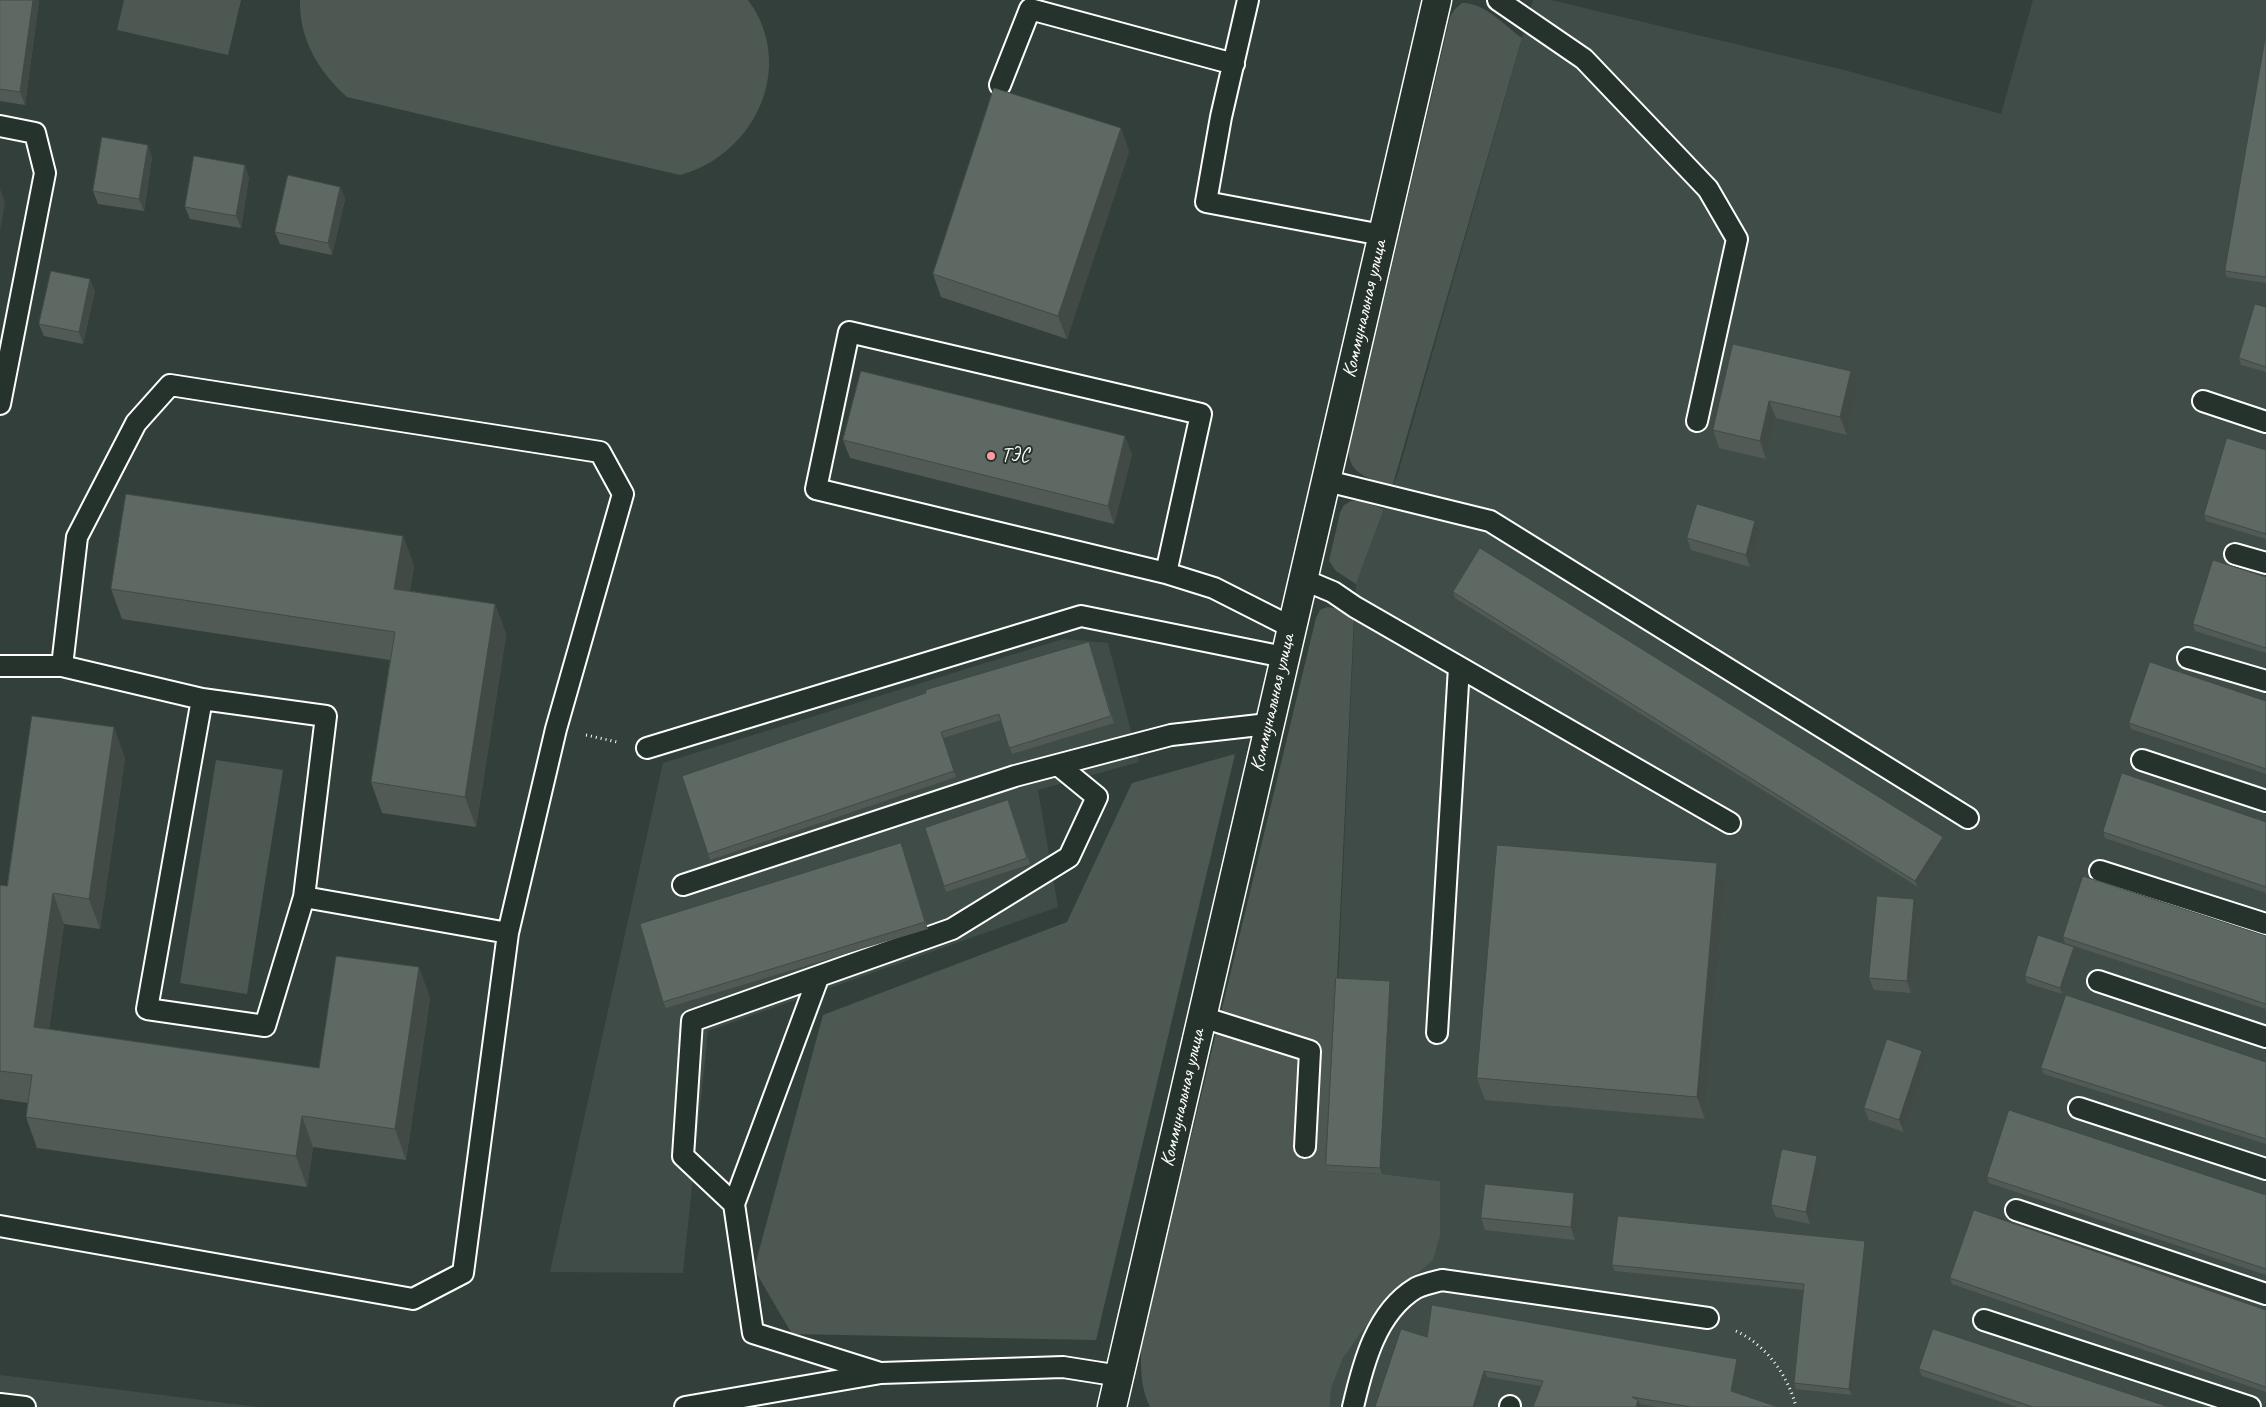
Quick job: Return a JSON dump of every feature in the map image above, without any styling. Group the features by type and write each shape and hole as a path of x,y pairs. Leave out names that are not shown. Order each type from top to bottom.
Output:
{"street":[{"name":"Коммунальная улица","path":"1113,1406 1268,724 1327,481 1437,0"}],"lane":[{"path":"1248,0 1221,117 1206,202 1382,236"},
{"path":"1498,0 1584,59 1708,189 1737,239 1697,421"},
{"path":"1000,85 1032,4 1234,64"},
{"path":"0,126 35,133 45,173 0,404"},
{"path":"1166,573 1200,414 848,332 816,489 1166,573 1214,588 1291,627"},
{"path":"0,1226 413,1299 463,1273 508,933 556,729 623,494 600,452 170,385 136,423 77,537 62,666"},
{"path":"2203,401 2266,422"},
{"path":"1327,481 1490,521 1968,818"},
{"path":"2236,554 2266,563"},
{"path":"1302,579 1333,592 1355,607 1730,823"},
{"path":"647,748 1081,616 1284,658"},
{"path":"2188,658 2266,681"},
{"path":"0,666 62,666 202,699 326,716 304,897 265,1026 147,1009 202,699"},
{"path":"1437,1033 1459,667"},
{"path":"683,885 1016,776 1171,734 1268,724"},
{"path":"2142,760 2266,801"},
{"path":"734,1204 683,1156 692,1021 952,929 1069,857 1097,797 1058,765"},
{"path":"2100,871 2266,924"},
{"path":"304,897 508,933"},
{"path":"818,978 734,1204 753,1333 881,1373"},
{"path":"2098,981 2266,1037"},
{"path":"1202,1017 1310,1051 1305,1147"},
{"path":"2079,1108 2266,1169"},
{"path":"2016,1210 2266,1294"},
{"path":"1353,1407 1363,1363 1389,1311 1417,1288 1442,1280 1708,1318"},
{"path":"1984,1320 2250,1407"},
{"path":"685,1407 881,1373 1063,1367 1120,1376"},
{"path":"0,1404 25,1407"}],"path":[{"path":"556,729 647,748"},
{"path":"1708,1318 1748,1336 1776,1362 1796,1407"}],"shaded area":[{"path":"124,0 241,0 228,55 117,30"},
{"path":"300,0 748,0 762,26 769,52 768,79 761,105 747,128 729,148 706,164 680,175 347,97 328,77 313,54 303,28"},
{"path":"1533,0 1551,0 1848,71 2001,114 2033,0 2266,0 2266,1407 1330,1407 1331,1389 1343,1358 1383,1302 1398,1287 1440,1181 1382,1174 1392,987 1338,984 1356,584 1399,470"},
{"path":"1462,3 1478,6 1486,10 1522,38 1392,487 1357,471 1349,458 1349,450 1450,17"},
{"path":"1351,501 1360,501 1384,509 1356,584 1336,571 1329,561 1340,513 1344,505"},
{"path":"1327,607 1335,608 1354,617 1328,1171 1382,1174 1440,1181 1440,1236 1433,1260 1383,1302 1343,1358 1331,1389 1330,1407 1150,1407 1143,1384 1141,1345 1316,618 1320,610"},
{"path":"1063,639 1108,643 1139,762 1038,790 1058,907 708,1031 683,1273 550,1272 663,763"},
{"path":"1235,754 1096,1340 792,1334 754,1269 823,1015 1067,922 1132,783"},
{"path":"216,760 283,770 247,994 180,983"},
{"path":"0,1375 258,1407 0,1407"}],"building":[{"path":"0,0 33,0 20,92 0,89"},
{"path":"2266,34 2266,277 2225,271"},
{"path":"994,88 1121,128 1058,316 933,274"},
{"path":"102,137 148,145 139,199 93,191"},
{"path":"194,156 245,165 236,216 185,207"},
{"path":"288,175 340,187 328,243 275,232"},
{"path":"51,271 90,279 79,332 39,324"},
{"path":"2255,304 2266,307 2266,367 2239,358"},
{"path":"1733,344 1851,371 1840,417 1769,401 1760,441 1713,430"},
{"name":"ТЭС","path":"861,371 1125,436 1108,506 843,440"},
{"path":"2227,438 2266,450 2266,534 2204,515"},
{"path":"126,494 403,536 394,589 495,604 465,797 371,782 395,632 111,589"},
{"path":"1697,504 1755,521 1746,555 1687,538"},
{"path":"1480,548 1943,837 1915,881 1453,592"},
{"path":"2213,560 2266,577 2266,648 2193,624"},
{"path":"1089,642 1111,716 1009,748 999,714 941,732 954,771 708,854 682,776 926,693 926,690"},
{"path":"2150,662 2266,701 2266,769 2129,723"},
{"path":"32,716 114,727 89,899 53,893 34,1027 319,1068 336,956 419,967 395,1129 302,1116 296,1156 26,1117 32,1075 0,1071 0,885 7,886"},
{"path":"2122,773 2266,822 2266,887 2103,832"},
{"path":"1008,800 1027,858 944,886 925,828"},
{"path":"901,843 925,922 663,1002 640,924"},
{"path":"1497,845 1717,863 1697,1097 1477,1078"},
{"path":"2083,876 2266,936 2266,1004 2063,937"},
{"path":"1877,896 1914,899 1907,981 1869,978"},
{"path":"2038,935 2074,947 2060,988 2025,976"},
{"path":"1336,978 1390,981 1380,1168 1326,1165"},
{"path":"2066,995 2266,1062 2266,1139 2041,1068"},
{"path":"1887,1039 1922,1051 1899,1120 1864,1108"},
{"path":"2009,1110 2266,1195 2266,1269 1987,1177"},
{"path":"1782,1149 1817,1156 1806,1212 1771,1205"},
{"path":"1485,1184 1574,1193 1571,1227 1481,1218"},
{"path":"1974,1210 2266,1310 2266,1387 1950,1278"},
{"path":"1618,1216 1865,1241 1849,1389 1794,1383 1804,1284 1612,1265"},
{"path":"1432,1305 1737,1359 1731,1391 1778,1407 1691,1407 1632,1397 1638,1400 1636,1407 1533,1407 1543,1381 1484,1371 1473,1407 1375,1407 1401,1329 1427,1337"},
{"path":"1933,1329 2169,1407 2033,1407 1919,1369"}],"place":[{"name":"ТЭС","path":"991,456"}]}
